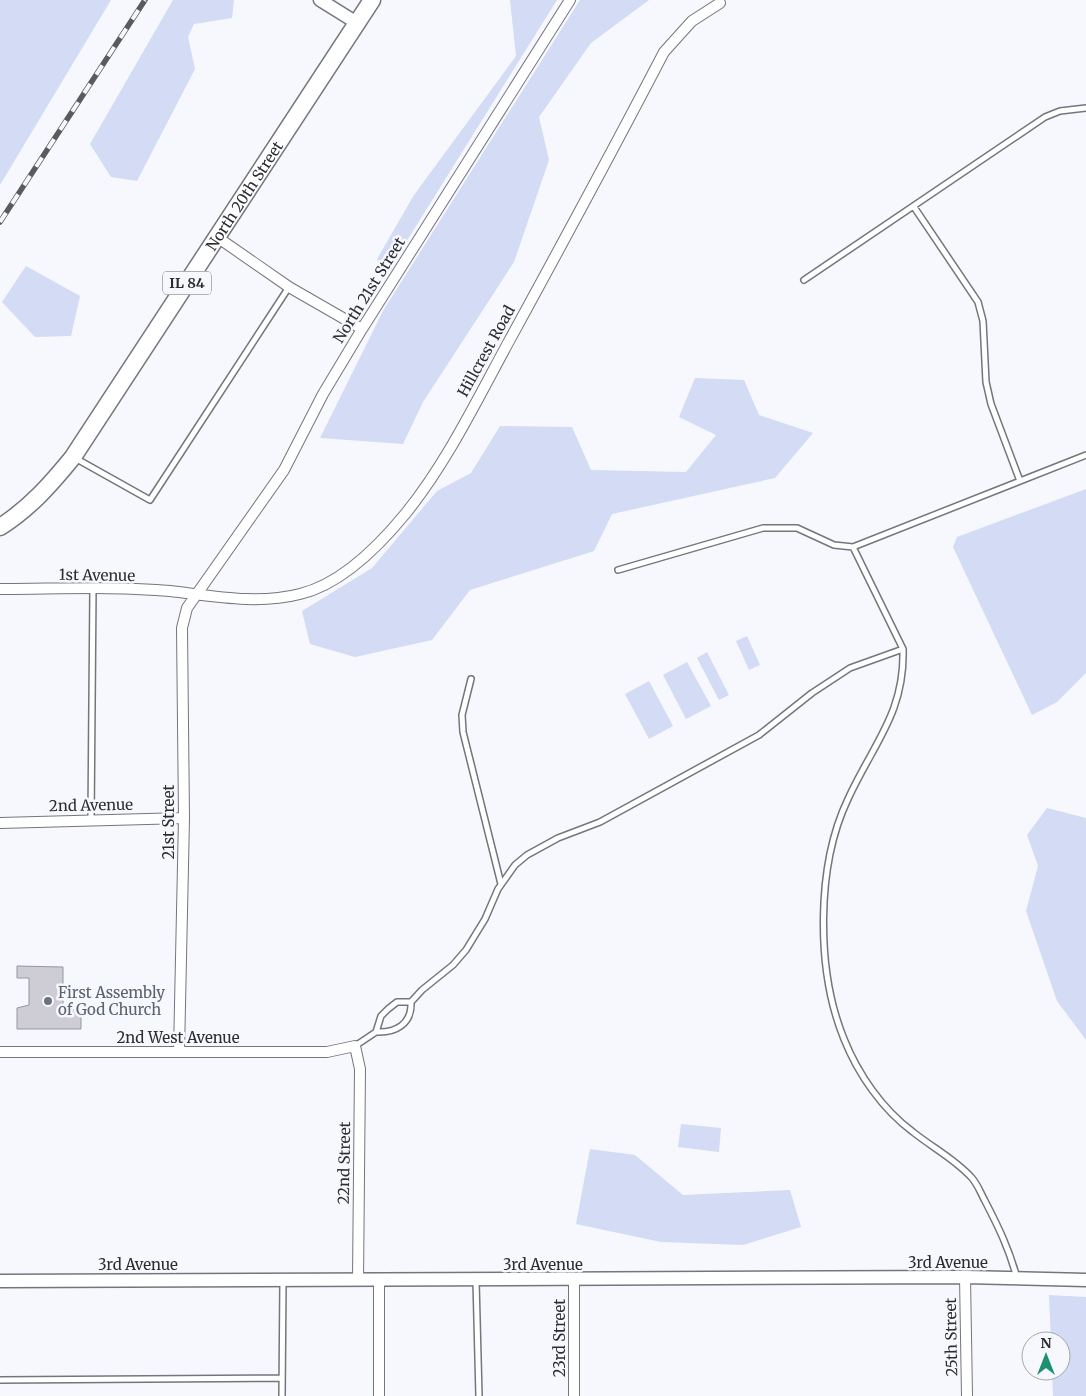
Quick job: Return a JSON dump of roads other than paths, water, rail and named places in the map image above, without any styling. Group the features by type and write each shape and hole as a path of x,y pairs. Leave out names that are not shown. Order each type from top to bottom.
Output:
{"main road":[{"name":"North 20th Street","path":"0,527 29,507 73,457 372,0"}],"street":[{"path":"320,0 357,23"},
{"name":"North 21st Street","path":"194,596 256,512 284,470 323,394 362,329 570,0"},
{"name":"Hillcrest Road","path":"194,596 250,599 301,594 329,583 353,566 406,513 435,473 476,401 664,52 692,21 720,3"},
{"path":"217,237 289,287 362,329"},
{"name":"1st Avenue","path":"0,589 93,588 170,592 194,596"},
{"name":"21st Street","path":"179,1052 184,818 182,628 187,608 194,596"},
{"name":"2nd Avenue","path":"0,823 184,818"},
{"name":"2nd West Avenue","path":"0,1052 327,1052 355,1046"},
{"name":"22nd Street","path":"355,1046 360,1069 358,1280"},
{"name":"3rd Avenue","path":"0,1281 965,1277 1086,1280"},
{"name":"25th Street","path":"965,1277 967,1396"},
{"path":"379,1280 379,1396"},
{"name":"23rd Street","path":"574,1280 574,1396"}],"lane":[{"path":"1078,108 1086,103"},
{"path":"804,280 914,207 1045,116 1060,111 1086,108"},
{"path":"914,207 978,302 983,321 986,382 989,397 1020,481"},
{"path":"73,457 150,500 289,287"},
{"path":"618,570 764,528 797,528 834,545 853,547 1086,455"},
{"path":"853,547 903,649 902,686 893,715 847,800 832,846 824,889 824,932 834,1008 844,1038 856,1064 886,1106 912,1132 958,1164 974,1180 1009,1248 1017,1278"},
{"path":"92,820 93,588"},
{"path":"355,1046 376,1032 390,1033 408,1022 412,1013 412,1002 422,990 453,965 466,950 485,919 501,884 515,864 527,855 558,838 600,822 759,735 812,693 850,668 903,649"},
{"path":"471,679 462,715 463,732 501,884"},
{"path":"376,1032 381,1016 388,1008 397,1002 412,1002"},
{"path":"282,1396 283,1280"},
{"path":"476,1280 479,1396"},
{"path":"0,1380 281,1378"}],"railway":[{"path":"0,222 145,0"}],"place":[{"name":"First Assembly of God Church","path":"48,1001"}]}
